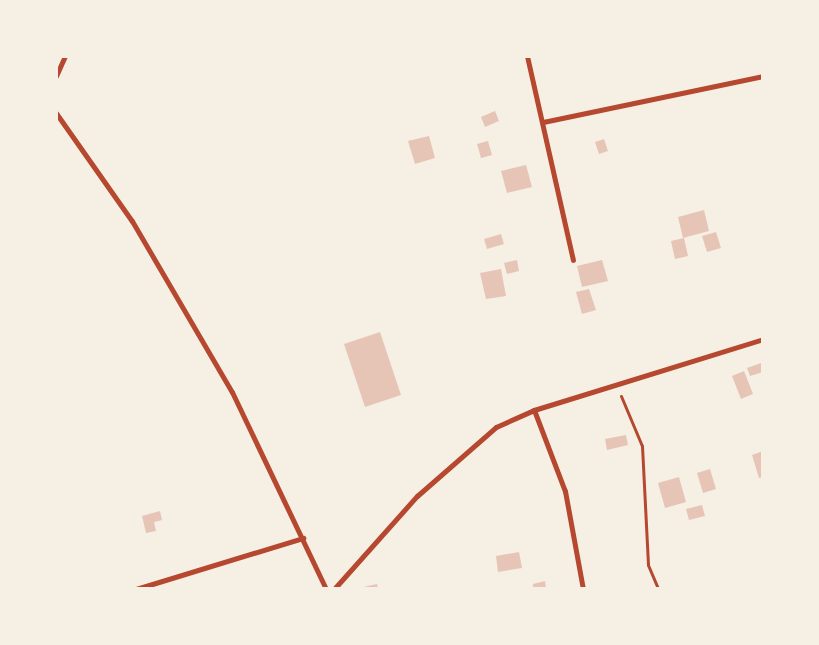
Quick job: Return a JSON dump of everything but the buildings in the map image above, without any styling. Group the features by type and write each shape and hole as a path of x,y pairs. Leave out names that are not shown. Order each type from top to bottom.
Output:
{"street":[{"path":"56,76 65,56"},
{"path":"527,56 573,260"},
{"path":"543,122 763,76"},
{"path":"56,113 95,163 176,295 232,392 326,589"},
{"path":"334,589 451,462 496,427 534,410 763,339"},
{"path":"534,410 565,491 583,589"},
{"path":"136,589 303,538"}],"path":[{"path":"616,384 642,446 648,565 658,589"}]}
